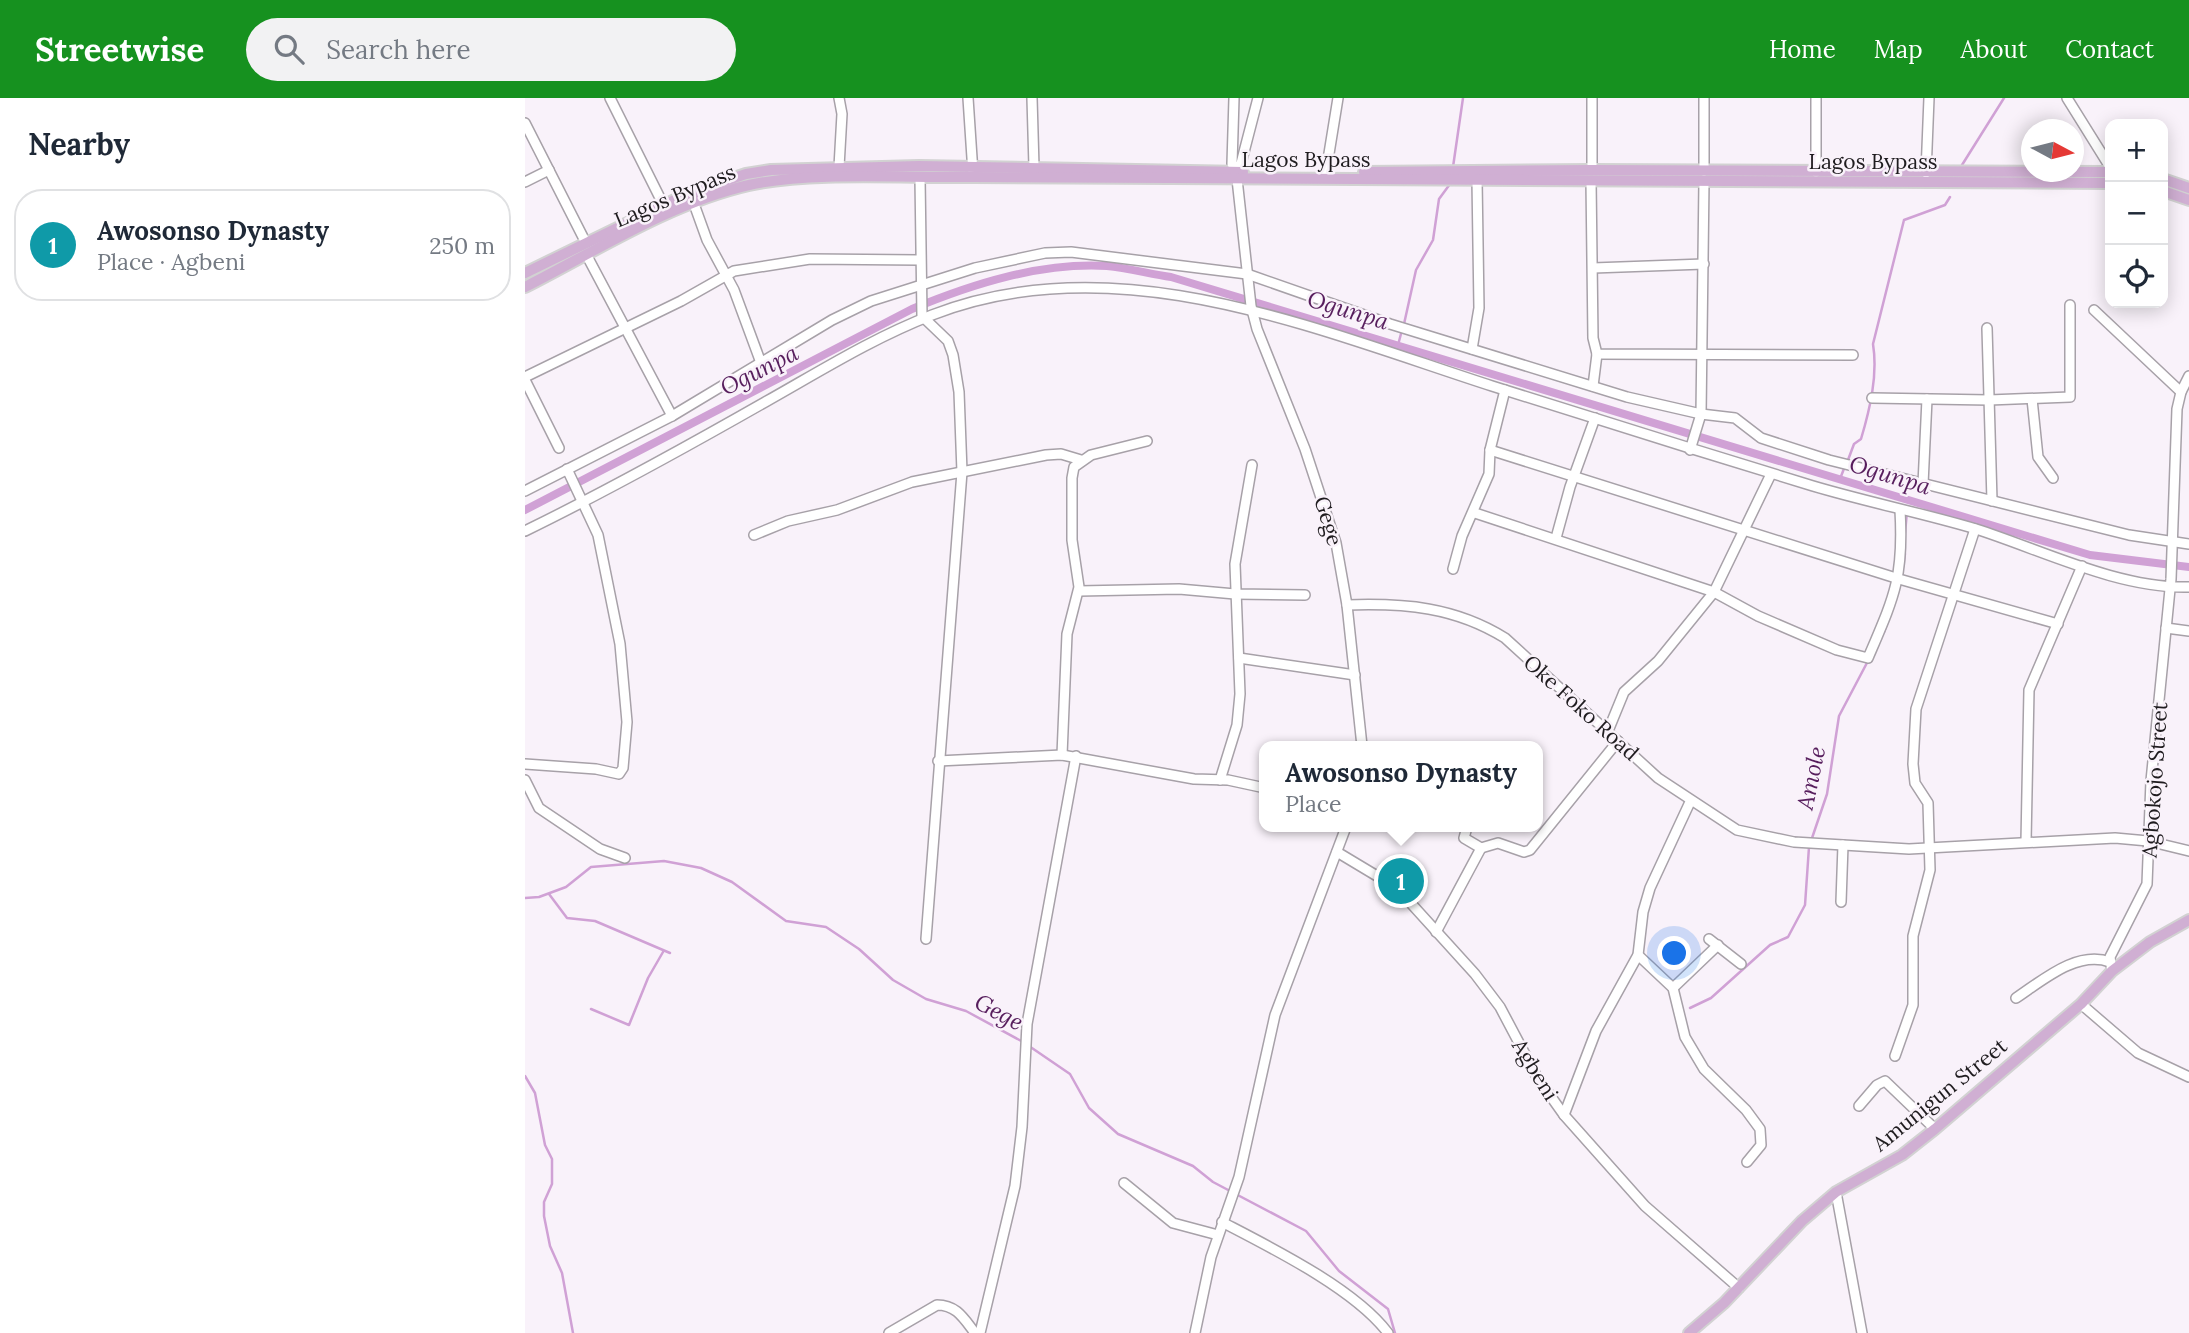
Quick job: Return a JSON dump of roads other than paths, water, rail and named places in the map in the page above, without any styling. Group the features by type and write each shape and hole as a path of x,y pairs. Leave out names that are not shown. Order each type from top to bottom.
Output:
{"main road":[{"name":"Lagos Bypass","path":"525,273 663,204 746,174 797,167 2105,183"},
{"name":"Lagos Bypass","path":"525,287 695,204 748,185 773,181 920,178 1034,167 1477,180 1592,175"},
{"name":"Lagos Bypass","path":"1704,176 1816,172 2105,170"},
{"path":"2168,181 2189,188"},
{"path":"2168,193 2189,201"},
{"name":"Amunigun Street","path":"1689,1333 1739,1287 1802,1221 1836,1192 1902,1155 2081,1004 2111,967 2189,920"}],"street":[{"path":"610,98 663,204"},
{"path":"839,98 842,114 839,167"},
{"path":"968,98 973,171"},
{"path":"1032,98 1034,167"},
{"name":"Gege","path":"1234,98 1232,164 1238,173 1252,309 1326,513 1343,572 1362,741"},
{"path":"1238,173 1258,98"},
{"path":"1326,172 1338,98"},
{"path":"1592,98 1593,338 1597,354 1593,386"},
{"path":"1691,447 1700,416 1703,354 1704,98"},
{"path":"1816,98 1816,172"},
{"path":"1926,173 1929,98"},
{"path":"2067,98 2105,162"},
{"path":"525,123 586,243"},
{"path":"525,182 549,170"},
{"path":"920,178 919,260 923,317 947,341 953,355 959,392 962,472 926,939"},
{"path":"1472,349 1479,308 1477,180"},
{"path":"695,204 707,240 734,290 761,363"},
{"path":"525,491 672,416 832,320 871,300 895,292 921,288 1001,262 1071,252 1247,278 1593,386 1700,416 1735,418 1761,438 1829,460 2129,535 2189,544"},
{"path":"587,256 672,416"},
{"path":"559,448 525,379 748,267 810,259 919,260"},
{"path":"1593,268 1704,264"},
{"path":"525,531 585,502 860,346 923,317 1014,293 1074,286 1160,294 1252,309 1771,474 1975,529 2082,566 2189,587"},
{"path":"1872,398 2032,400 2070,397 2070,305"},
{"path":"2094,310 2181,392 2189,376"},
{"path":"1987,328 1992,501"},
{"path":"1597,354 1853,355"},
{"path":"1453,569 1462,536 1475,513 1489,474 1490,450 1505,390"},
{"name":"Agbokojo Street","path":"2111,967 2122,929 2147,884 2148,841 2167,628 2181,392"},
{"path":"1923,484 1927,399"},
{"path":"2032,400 2038,457 2053,478"},
{"path":"1556,538 1595,418"},
{"path":"1062,755 1067,634 1079,591 1072,540 1074,467 1081,460 1109,449 1147,441"},
{"path":"1490,450 1746,528 1899,579 2058,624"},
{"path":"754,535 788,521 837,510 912,481 1046,455 1061,454 1081,460"},
{"path":"1220,780 1237,725 1239,658 1235,594 1236,542 1252,465"},
{"path":"525,764 618,774 623,768 627,722 620,644 599,535 567,470"},
{"path":"1608,732 1625,692 1658,661 1714,592 1771,474"},
{"path":"1475,513 1714,592 1758,616 1837,650 1868,658 1888,616 1899,579 1899,510"},
{"path":"1895,1056 1913,1005 1913,936 1930,870 1928,803 1915,783 1913,735 1923,681 1975,529"},
{"path":"2026,842 2029,690 2082,566"},
{"path":"1079,591 1179,589 1235,594 1305,595"},
{"name":"Oke Foko Road","path":"1347,605 1430,607 1487,626 1505,638 1658,778 1690,802 1737,830 1810,843 1843,845 1930,849 2088,838 2148,841 2189,851"},
{"path":"2167,628 2189,631"},
{"path":"1239,658 1355,675"},
{"path":"1436,932 1482,848 1498,843 1524,852 1530,850 1618,741"},
{"path":"938,761 1076,756 1194,779 1220,780 1259,787"},
{"path":"977,1333 1015,1186 1022,1128 1024,1045 1076,756"},
{"path":"525,780 539,808 600,849 625,858"},
{"path":"1564,1115 1596,1031 1639,955 1643,912 1650,888 1690,802"},
{"path":"1195,1333 1218,1235 1240,1177 1275,1015 1344,832"},
{"path":"1466,832 1464,838 1482,848"},
{"path":"1841,902 1843,845"},
{"name":"Agbeni","path":"1336,852 1397,888 1500,1007 1525,1057 1564,1115 1645,1206 1739,1287"},
{"path":"1709,939 1741,964"},
{"path":"1673,988 1718,946"},
{"path":"1639,955 1673,988 1685,1037 1704,1069 1746,1110 1760,1129 1761,1144 1747,1162"},
{"path":"2016,998 2054,973 2080,961 2097,957 2111,967"},
{"path":"2081,1004 2138,1053 2189,1077"},
{"path":"1859,1106 1877,1085 1885,1081 1935,1129"},
{"path":"1125,1183 1173,1223 1218,1235"},
{"path":"1836,1192 1862,1333"},
{"path":"1222,1222 1317,1276 1365,1309 1388,1333"},
{"path":"889,1333 937,1305 945,1305 959,1312 977,1333"}],"waterway":[{"path":"1453,167 1463,98"},
{"path":"1962,165 2004,98"},
{"path":"1404,324 1416,270 1433,240 1439,199 1450,184"},
{"path":"1848,460 1854,444 1861,439 1867,416 1874,380 1873,344 1904,220 1945,205 1950,197"},
{"name":"Ogunpa","path":"525,510 912,309 983,283 1032,271 1107,266 1171,277 2090,555 2189,567"},
{"path":"1398,345 1402,330"},
{"path":"1840,479 1845,466"},
{"name":"Amole","path":"1905,533 1907,512"},
{"name":"Amole","path":"1901,579 1905,554"},
{"name":"Amole","path":"1884,632 1890,615"},
{"name":"Amole","path":"1811,841 1827,794 1839,716 1869,659"},
{"name":"Amole","path":"1690,1008 1711,998 1770,945 1788,937 1805,905 1809,847"},
{"name":"Gege","path":"525,898 539,897 566,887 591,867 664,861 701,868 732,882 786,921 826,927 859,949 893,980 926,999 966,1011 1023,1042"},
{"path":"549,894 567,918 595,921 670,953"},
{"path":"591,1009 629,1025 648,978 663,952"},
{"name":"Gege","path":"1029,1046 1070,1074 1089,1108 1118,1134 1193,1166 1213,1182 1306,1231 1339,1271 1388,1309 1395,1333"},
{"path":"525,1076 535,1093 545,1145 552,1159 552,1184 544,1202 544,1216 550,1246 562,1273 573,1333"}],"place":[{"name":"Awosonso Dynasty","path":"1401,881"}]}
